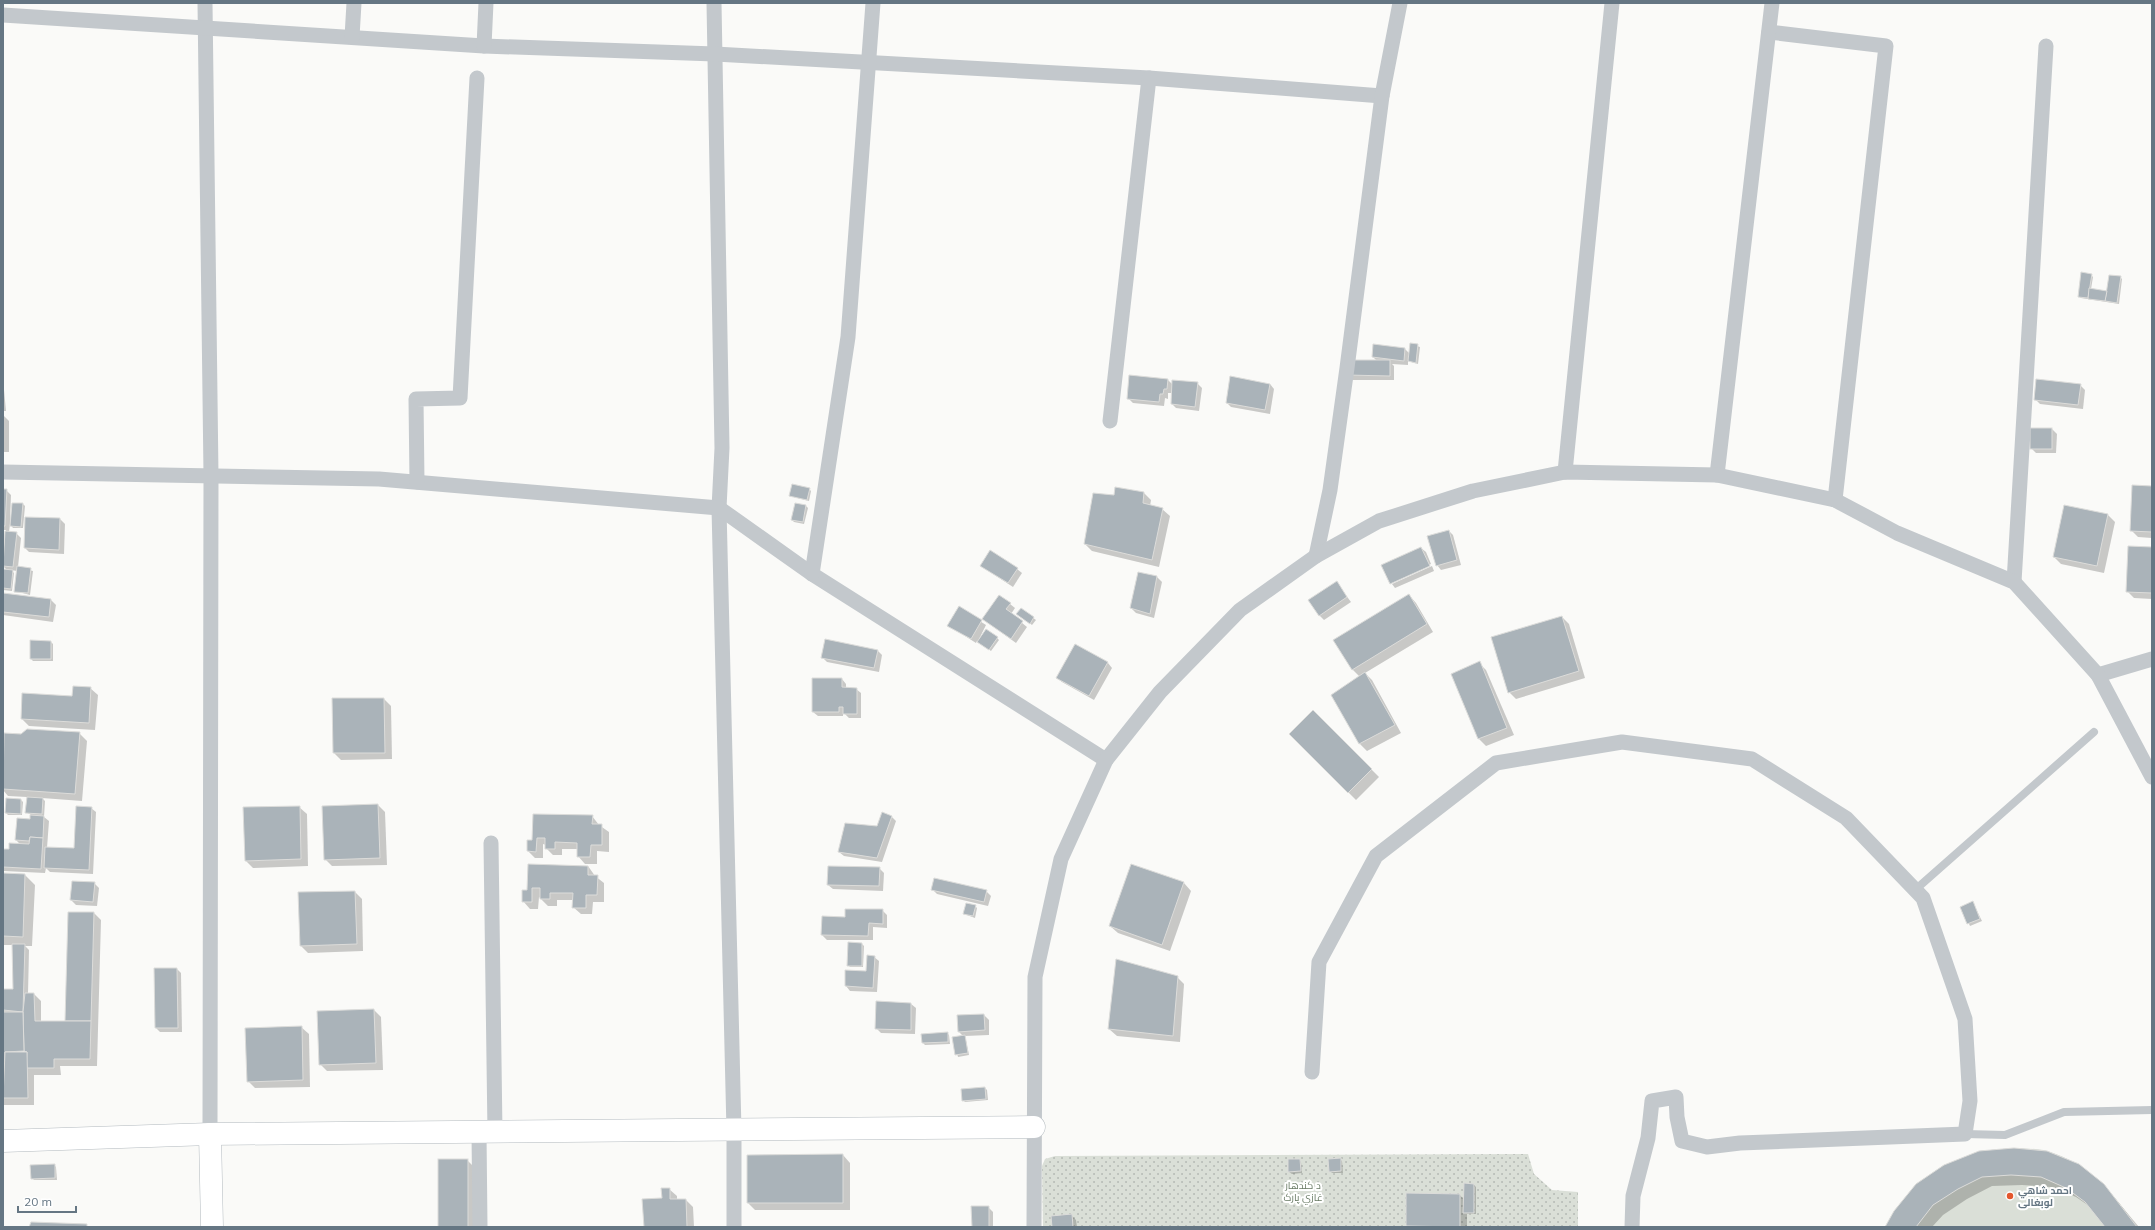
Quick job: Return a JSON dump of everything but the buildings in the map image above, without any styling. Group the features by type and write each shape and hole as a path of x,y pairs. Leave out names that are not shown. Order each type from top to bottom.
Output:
{"street":[{"path":"205,3 211,475 210,1134 212,1227"},
{"path":"352,38 354,3"},
{"path":"484,46 486,3"},
{"path":"714,3 722,448 719,508 734,1130 734,1227"},
{"path":"812,574 848,337 870,63 873,3"},
{"path":"1316,556 1330,490 1382,96 1400,3"},
{"path":"1565,472 1612,3"},
{"path":"1717,475 1772,3"},
{"path":"3,15 484,46 715,54 1149,78 1382,96"},
{"path":"1769,32 1886,46 1835,500"},
{"path":"2014,582 2046,46"},
{"path":"417,482 416,399 460,398 477,78"},
{"path":"1110,421 1149,78"},
{"path":"3,472 370,479 719,508 812,574 1106,760"},
{"path":"1034,1227 1035,977 1061,859 1106,760 1160,692 1240,610 1316,556 1379,520 1473,491 1565,472 1717,475 1835,500 1897,533 2014,582 2098,675 2152,777"},
{"path":"2098,675 2152,659"},
{"path":"1312,1072 1319,962 1376,856 1496,763 1622,742 1752,759 1846,818 1923,898 1965,1019 1970,1101 1965,1134 1740,1142 1707,1147 1682,1141 1677,1117 1676,1097 1652,1102 1648,1138 1633,1196 1632,1227"},
{"path":"480,1227 487,1133 491,843"},
{"path":"3,1141 210,1134 487,1133 1034,1127"}],"lane":[{"path":"1915,890 2094,732"},
{"path":"1965,1134 2005,1136 2064,1112 2152,1110"}],"green space":[{"name":"احمد شاهي لوبغالی","path":"2014,1148 2043,1150 2062,1156 2075,1163 2087,1171 2109,1191 2137,1227 1885,1227 1894,1211 1916,1184 1944,1165 1979,1151"},
{"name":"د کندهار غازي پارک","path":"1528,1154 1534,1174 1552,1190 1578,1192 1578,1227 1043,1227 1042,1166 1045,1159 1055,1156"}],"place":[{"name":"احمد شاهي لوبغالی","path":"2010,1196"}]}
